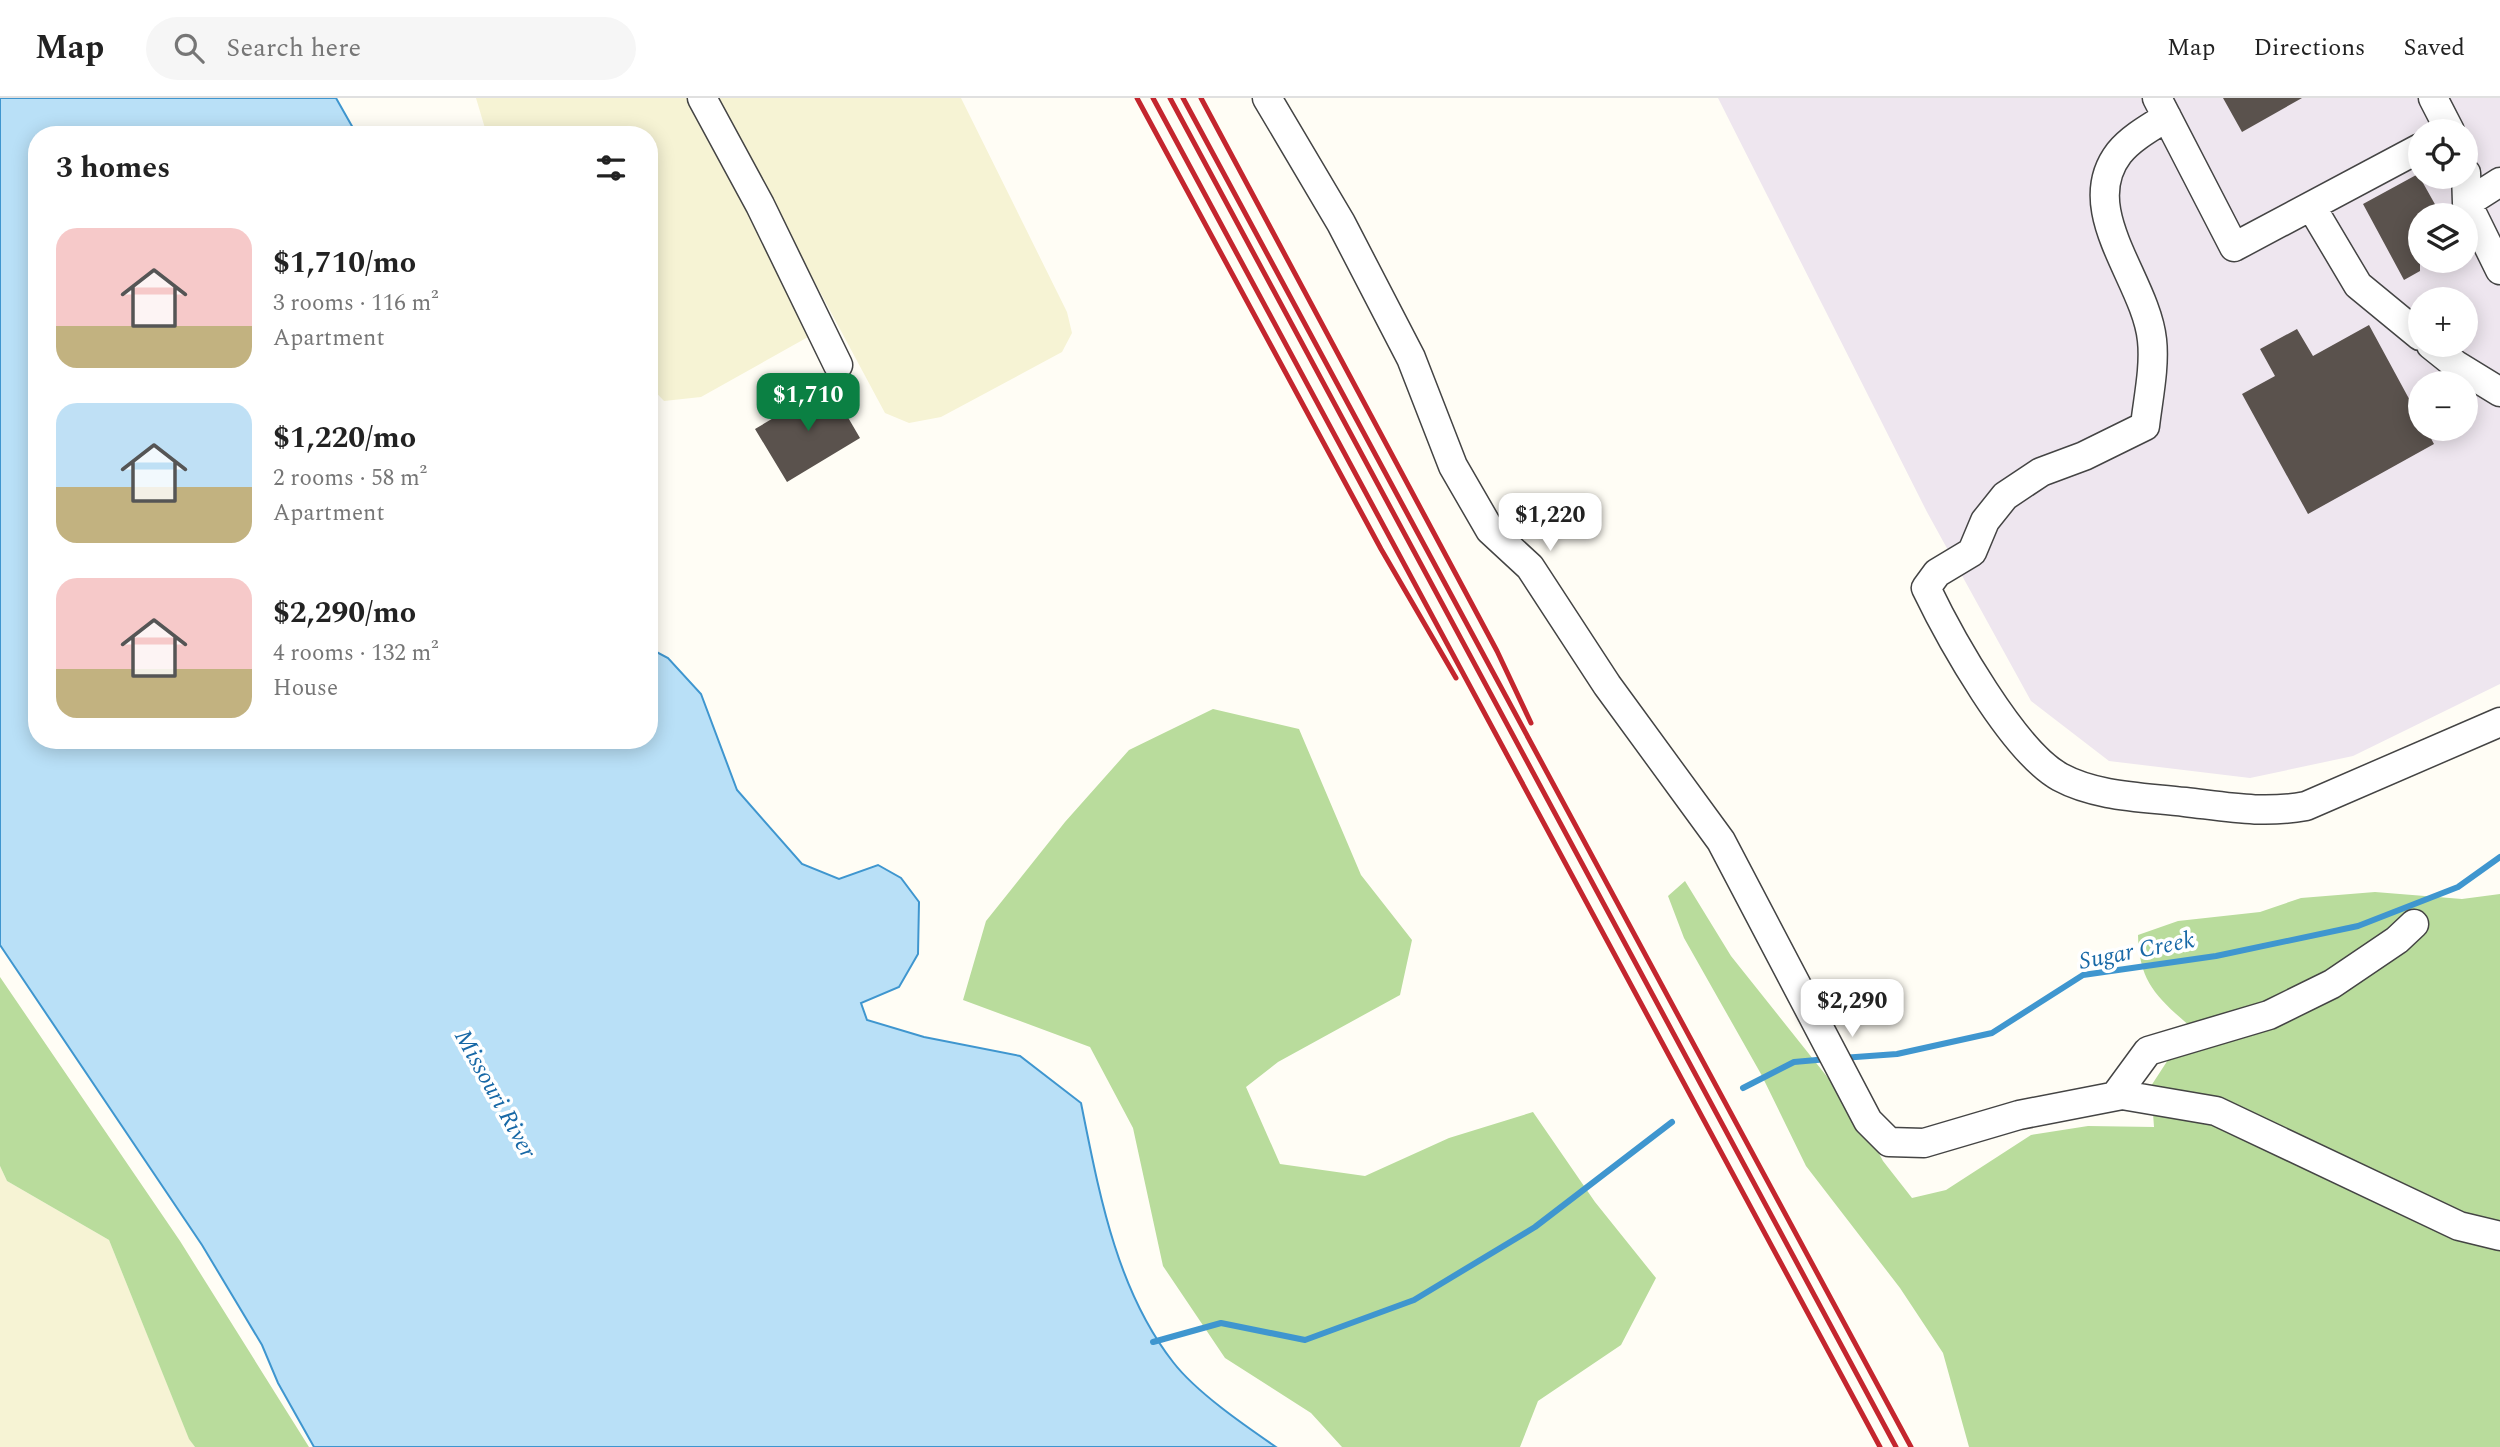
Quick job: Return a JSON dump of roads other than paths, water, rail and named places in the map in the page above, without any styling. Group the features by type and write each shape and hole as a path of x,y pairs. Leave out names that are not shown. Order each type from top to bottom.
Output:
{"street":[{"path":"702,98 760,205 838,365"},
{"path":"1267,98 1341,223 1405,346 1453,466 1490,530 1530,567 1607,685 1721,841 1868,1121 1889,1142 1924,1143 2019,1115 2122,1095 2216,1111 2459,1226 2500,1236"},
{"path":"2432,98 2443,119"},
{"path":"2408,154 2234,247 2162,107 2121,150 2107,171 2104,195 2108,222 2136,284 2152,340 2145,426 2084,456 2040,472 2005,496 1985,521 1972,552 1937,573 1926,587 1940,617 2018,741 2059,776 2098,792 2274,812 2306,806 2500,722"},
{"path":"2467,203 2500,182"},
{"path":"2467,189 2467,203"},
{"path":"2311,206 2358,285 2408,326"},
{"path":"2478,225 2500,270"},
{"path":"2446,357 2500,391"},
{"path":"2115,1096 2148,1051 2269,1015 2332,984 2397,940 2413,924"}],"water":[{"name":"Missouri River","path":"0,98 336,98 352,126 28,126 28,749 658,749 658,653 668,658 701,694 737,790 802,864 839,879 878,865 901,878 919,902 918,954 899,987 861,1003 867,1020 924,1037 1020,1056 1081,1103 1112,1238 1137,1303 1153,1334 1194,1385 1276,1447 314,1447 278,1383 262,1345 202,1245 0,945"}],"waterway":[{"name":"Sugar Creek","path":"1842,1058 1897,1054 1992,1033 2083,975 2216,956 2358,926 2458,887 2500,857"},
{"name":"Sugar Creek","path":"1743,1088 1794,1062 1828,1059"},
{"path":"1153,1342 1221,1323 1305,1340 1414,1300 1535,1227 1672,1122"}],"railway":[{"path":"1137,98 1381,549 1456,678"},
{"path":"1153,98 1880,1447"},
{"path":"1170,98 1896,1447"},
{"path":"1183,98 1911,1447"},
{"path":"1201,98 1497,651 1531,723"}]}
